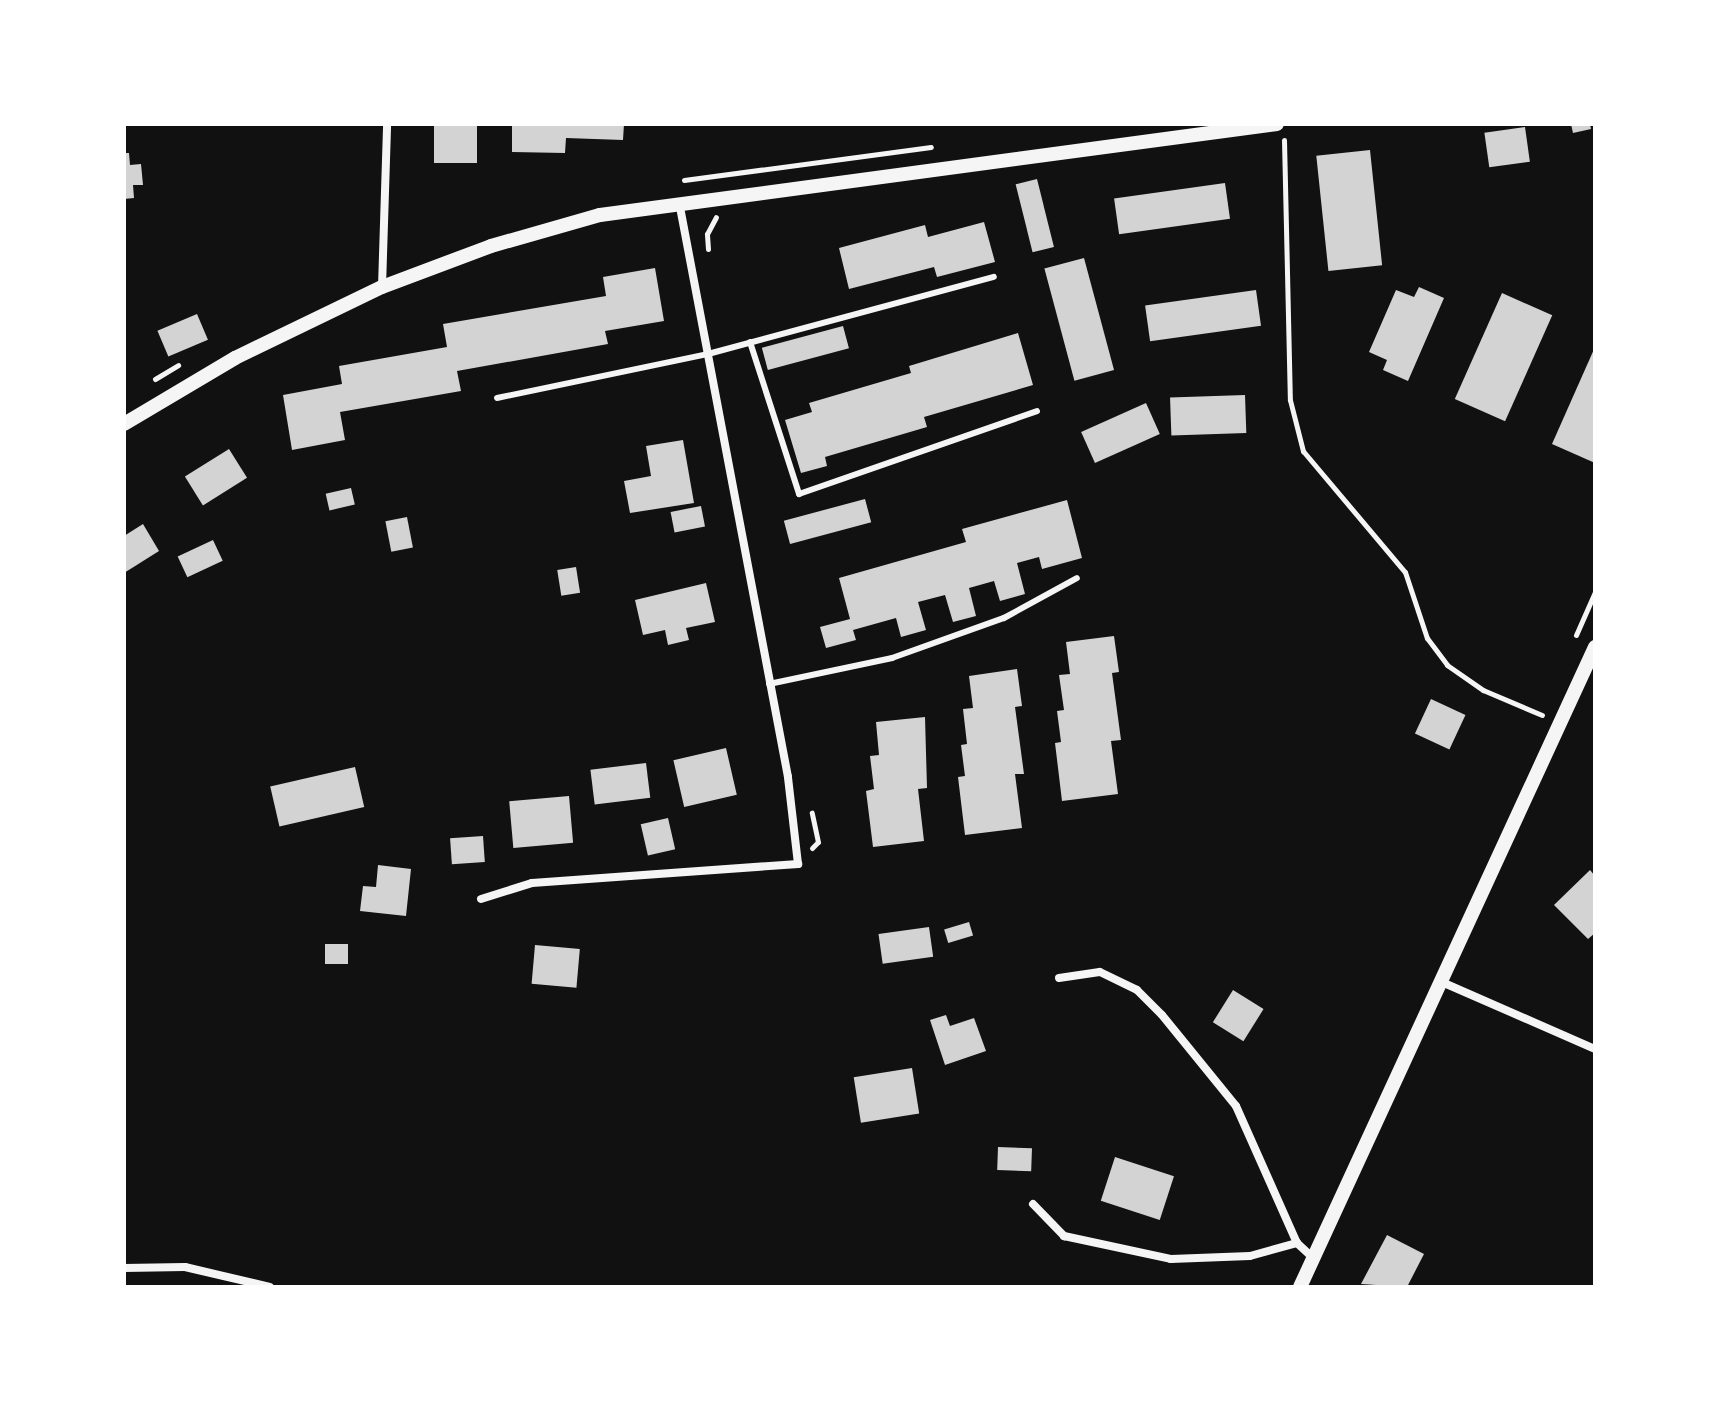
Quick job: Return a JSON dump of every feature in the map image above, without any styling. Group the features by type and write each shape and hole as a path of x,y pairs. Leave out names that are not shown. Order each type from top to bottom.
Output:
{"street":[{"path":"382,287 387,124"},
{"path":"124,424 235,358 382,287 491,246 600,215 1277,124"},
{"path":"481,899 532,883 798,864 788,777 768,685 679,202"},
{"path":"1300,1287 1444,983 1595,647"},
{"path":"1059,978 1100,972 1137,990 1162,1015 1236,1106 1297,1243 1314,1260"},
{"path":"1444,983 1595,1049"},
{"path":"1033,1204 1064,1236 1171,1259 1250,1256 1297,1243"},
{"path":"124,1268 185,1267 270,1287"}],"lane":[{"path":"497,398 708,354 994,277"},
{"path":"750,342 799,494 1037,411"},
{"path":"768,685 892,658 1004,618 1077,578"}],"path":[{"path":"1283,124 1290,400 1303,451 1405,572 1427,638 1447,665 1483,690 1561,723"}],"building":[{"path":"434,124 477,124 477,163 434,163"},
{"path":"512,124 624,124 623,140 566,138 565,153 512,152"},
{"path":"1571,124 1590,124 1591,129 1573,133"},
{"path":"1525,127 1530,162 1489,167 1484,133"},
{"path":"1370,150 1382,265 1328,271 1316,156"},
{"path":"124,153 129,153 130,165 141,164 143,185 133,185 134,198 124,199"},
{"path":"1037,179 1054,247 1033,252 1016,184"},
{"path":"1225,183 1230,219 1119,234 1114,199"},
{"path":"984,222 995,262 937,277 934,267 849,289 839,248 925,225 928,237"},
{"path":"1084,258 1114,370 1074,381 1044,269"},
{"path":"655,268 664,321 605,331 608,344 457,371 461,391 340,412 345,440 292,450 283,395 342,384 339,366 447,347 443,324 606,296 603,277"},
{"path":"1419,287 1444,298 1408,381 1383,370 1387,360 1369,352 1396,290 1414,297"},
{"path":"1256,290 1261,326 1150,341 1145,306"},
{"path":"1502,293 1552,315 1505,421 1455,399"},
{"path":"197,314 208,340 168,357 157,331"},
{"path":"843,326 849,348 768,370 762,348"},
{"path":"1018,333 1033,385 924,417 927,427 825,457 827,466 801,473 785,420 812,412 809,403 911,373 909,366"},
{"path":"1595,347 1595,463 1552,444"},
{"path":"1245,395 1246,433 1171,436 1170,398"},
{"path":"1146,403 1160,434 1095,463 1081,432"},
{"path":"683,440 694,503 630,513 624,481 651,476 646,446"},
{"path":"229,449 247,478 203,505 185,477"},
{"path":"351,488 355,505 329,510 326,494"},
{"path":"865,499 871,522 790,544 784,521"},
{"path":"1067,500 1082,558 1042,569 1039,557 1017,563 1025,594 1000,601 994,581 969,588 976,616 953,622 945,595 918,602 926,630 901,637 896,618 853,630 856,640 826,648 820,627 850,619 839,578 966,542 962,529"},
{"path":"701,506 705,527 675,533 671,512"},
{"path":"407,517 413,547 391,552 385,521"},
{"path":"143,524 159,551 124,573 124,536"},
{"path":"213,540 223,561 187,577 178,556"},
{"path":"576,567 580,593 561,596 557,570"},
{"path":"706,583 715,622 686,628 689,640 668,645 665,630 643,635 635,600"},
{"path":"1114,636 1119,672 1112,673 1121,740 1111,741 1118,794 1062,801 1055,743 1061,742 1057,711 1064,710 1059,675 1070,674 1066,642"},
{"path":"1017,669 1022,706 1015,707 1024,774 1015,774 1022,828 965,835 958,777 965,776 961,745 967,744 963,709 973,708 969,676"},
{"path":"1431,699 1465,715 1449,749 1415,733"},
{"path":"925,717 927,788 918,789 924,841 873,847 866,791 874,789 870,756 879,755 876,722"},
{"path":"726,748 737,795 684,807 673,760"},
{"path":"646,763 650,798 595,805 590,770"},
{"path":"355,767 364,807 279,827 270,787"},
{"path":"569,796 573,843 513,848 509,801"},
{"path":"668,818 675,849 648,855 641,824"},
{"path":"483,836 485,862 452,864 450,838"},
{"path":"378,865 411,869 406,916 360,911 363,886 376,887"},
{"path":"1590,870 1595,876 1595,933 1588,939 1554,905"},
{"path":"969,922 973,935 948,943 944,930"},
{"path":"929,927 933,957 883,964 878,934"},
{"path":"325,944 348,944 348,964 325,964"},
{"path":"535,945 580,949 576,988 532,984"},
{"path":"1233,990 1264,1009 1243,1041 1213,1022"},
{"path":"946,1015 950,1026 974,1018 986,1051 945,1065 930,1020"},
{"path":"912,1068 919,1113 861,1123 854,1077"},
{"path":"998,1147 1032,1148 1031,1171 997,1170"},
{"path":"1115,1157 1174,1176 1160,1220 1101,1201"},
{"path":"1387,1235 1424,1254 1407,1287 1361,1284"}]}
